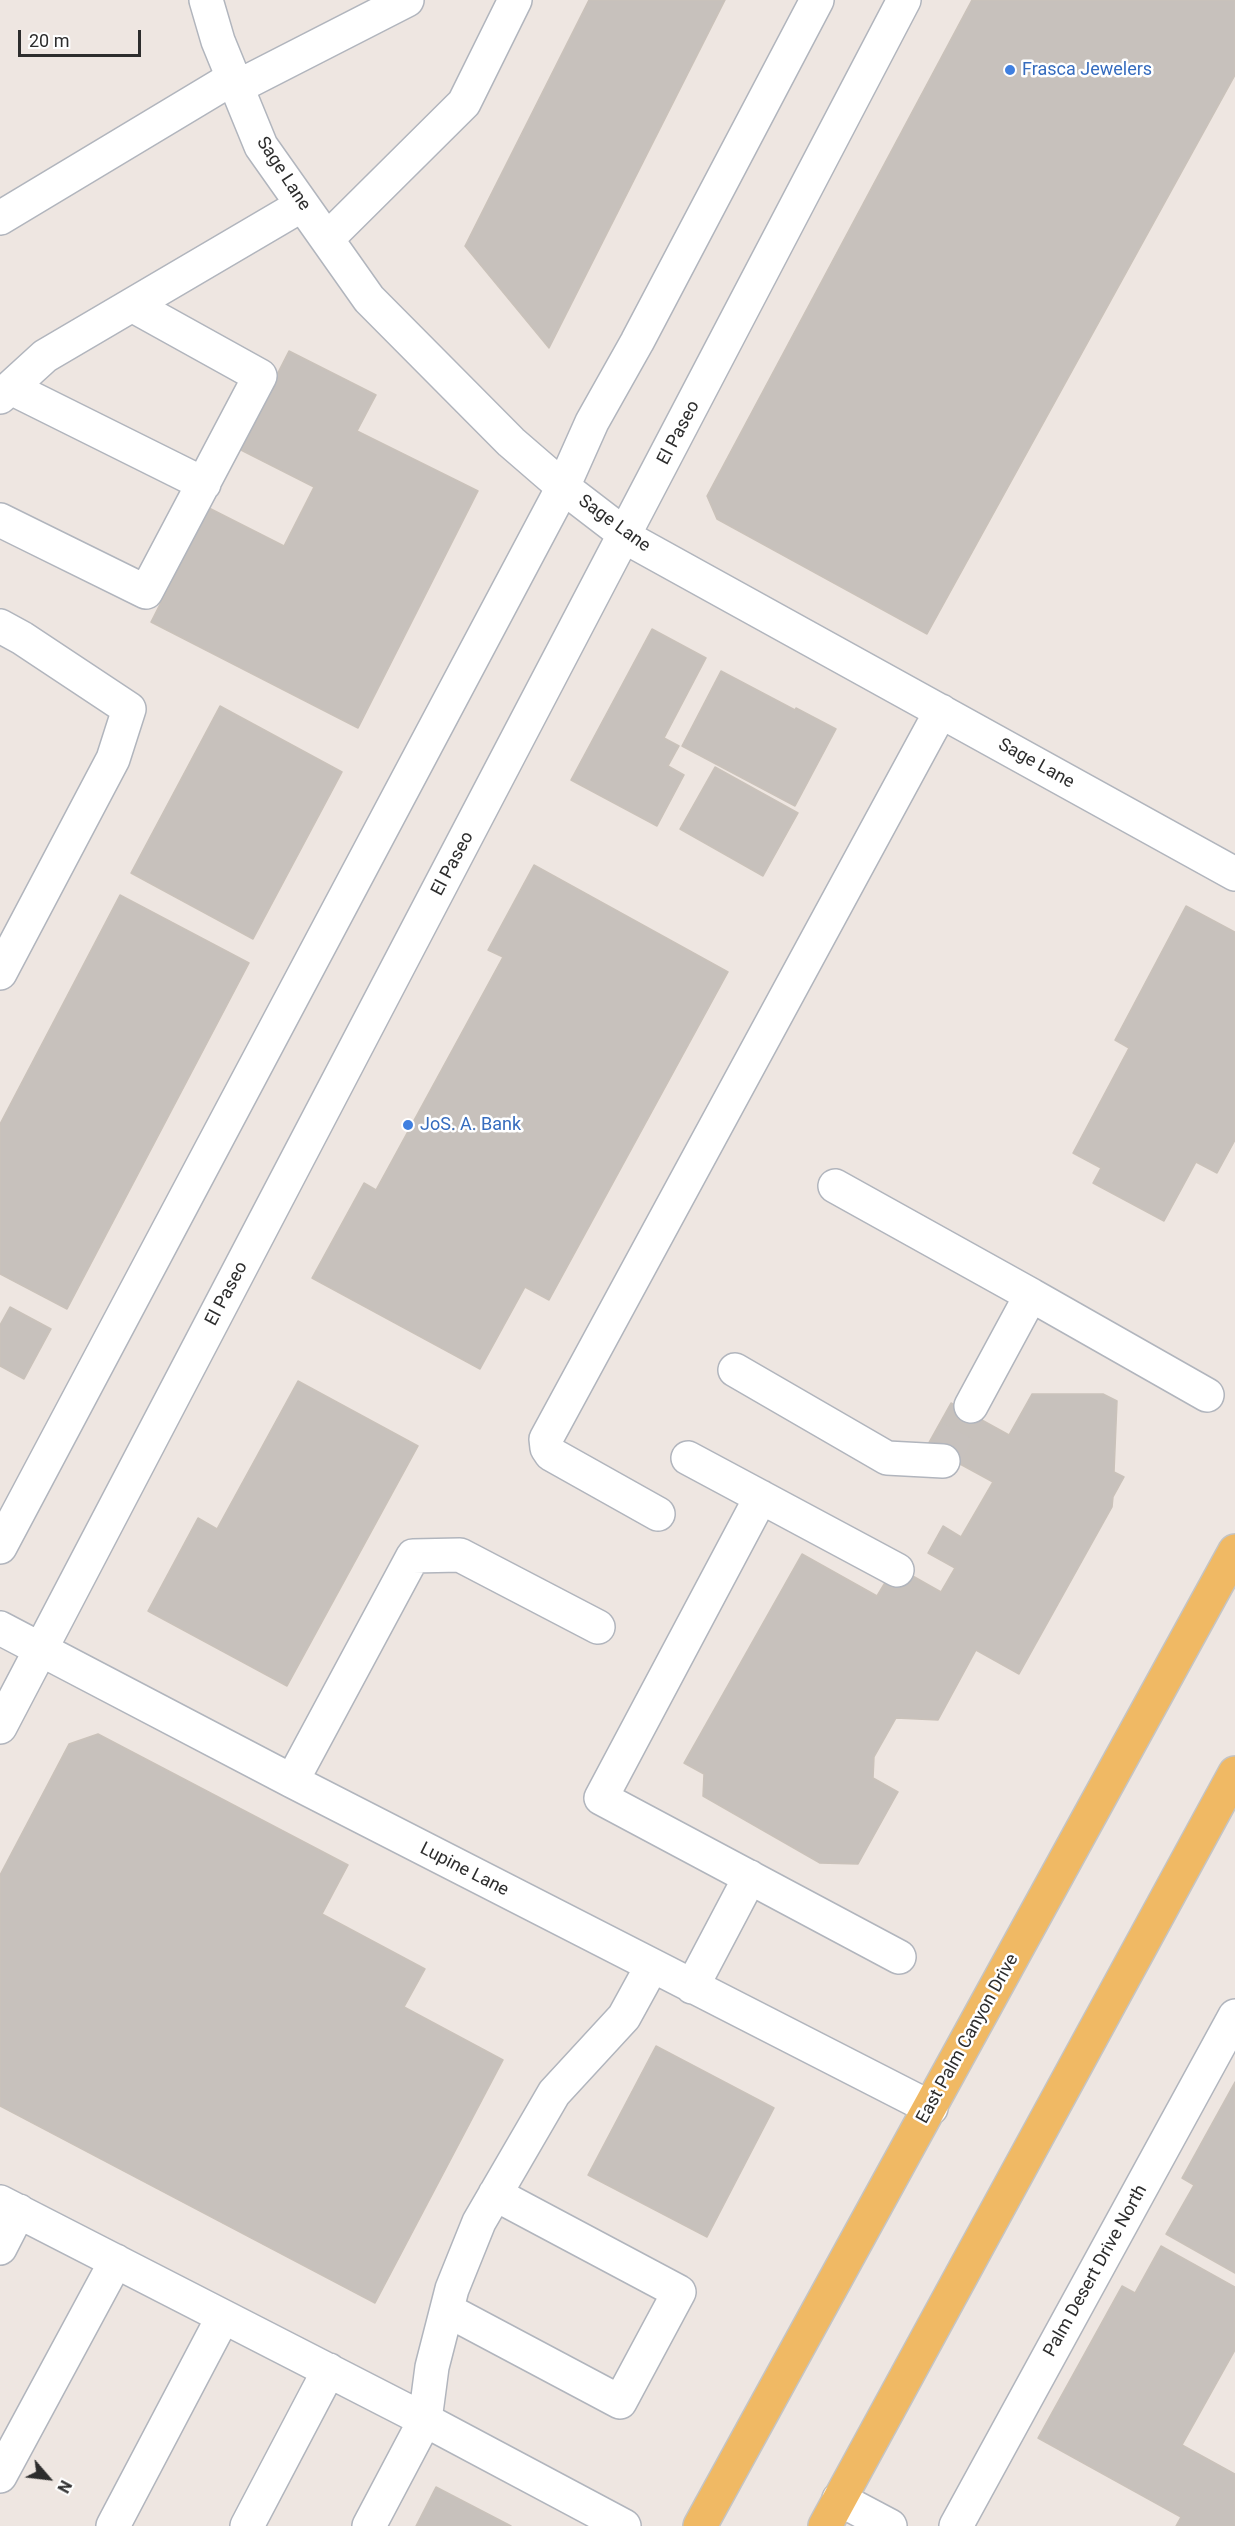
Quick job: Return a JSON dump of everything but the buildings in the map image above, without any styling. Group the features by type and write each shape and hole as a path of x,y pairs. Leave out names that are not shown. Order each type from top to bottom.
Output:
{"main road":[{"name":"East Palm Canyon Drive","path":"700,2526 1235,1551"},
{"path":"832,2512 1235,1773"}],"street":[{"name":"Sage Lane","path":"206,0 218,41 261,146 369,299 511,442 563,487 625,537 1235,874"},
{"path":"0,218 235,82 407,0"},
{"path":"327,239 464,103 515,0"},
{"path":"0,1547 563,487 592,422 643,331 817,0"},
{"name":"El Paseo","path":"0,1727 625,537 904,0"},
{"path":"204,484 5,393 45,356 302,205"},
{"path":"0,520 146,592 260,376 132,305"},
{"path":"0,626 22,638 129,709 113,759 0,973"},
{"path":"658,1514 551,1454 547,1448 546,1439 941,711"},
{"path":"835,1186 1207,1395"},
{"path":"971,1406 1031,1295"},
{"path":"735,1370 887,1458 943,1461"},
{"path":"688,1458 897,1570"},
{"path":"762,1497 601,1798 899,1957"},
{"path":"292,1781 413,1556 460,1555 598,1627"},
{"name":"Lupine Lane","path":"0,1628 292,1781 931,2108"},
{"path":"692,1987 750,1877"},
{"path":"369,2526 425,2420 432,2367 452,2289 479,2222 554,2093 624,2017 652,1966"},
{"name":"Palm Desert Drive North","path":"956,2526 1235,2016"},
{"path":"447,2310 620,2402 679,2292 495,2194"},
{"path":"0,2248 10,2206 425,2420 624,2526"},
{"path":"0,2476 116,2261"},
{"path":"113,2526 223,2317"},
{"path":"247,2526 329,2370"},
{"path":"832,2512 890,2526"}],"tunnel":[{"path":"943,1461 971,1406"}],"place":[{"name":"Frasca Jewelers","path":"1010,70"},
{"name":"JoS. A. Bank","path":"408,1125"}]}
